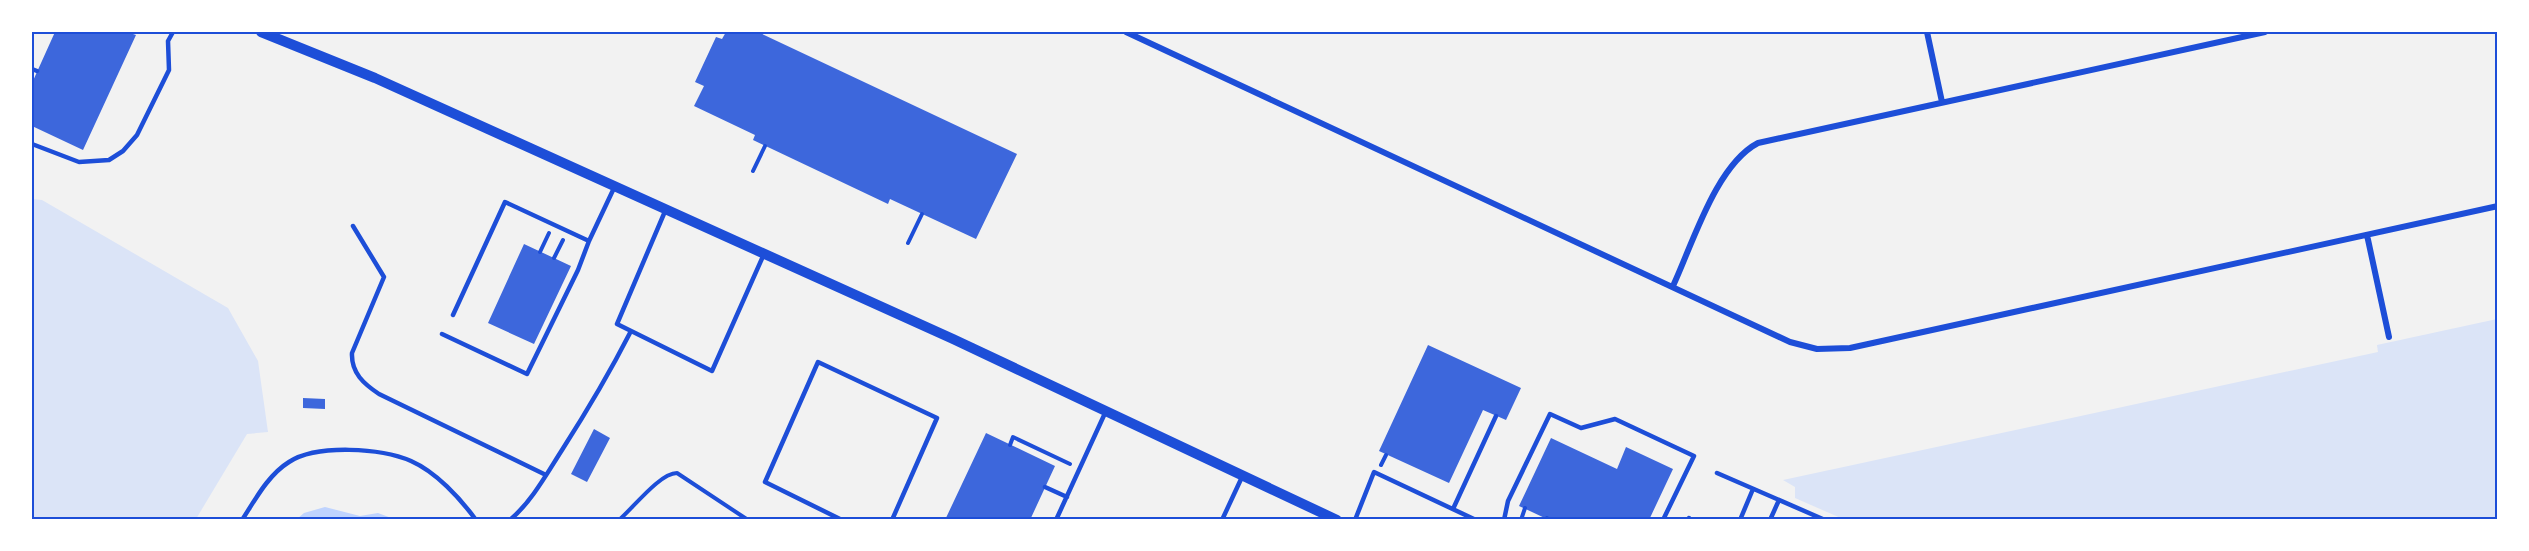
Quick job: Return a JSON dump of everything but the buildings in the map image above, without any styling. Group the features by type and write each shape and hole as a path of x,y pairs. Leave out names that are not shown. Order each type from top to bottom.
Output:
{"street":[{"path":"261,32 375,78 614,188 666,209 1337,519"},
{"path":"1126,32 1790,342 1810,348 1837,350 2498,206"},
{"path":"1927,32 1942,102"},
{"path":"1673,286 1723,176 1743,152 1768,140 2265,32"},
{"path":"2367,235 2389,337"}],"lane":[{"path":"32,144 78,162 109,160 123,151 137,135 169,70 168,41 173,32"},
{"path":"442,334 527,374 578,270 588,241 614,188"},
{"path":"453,315 505,202 588,241"},
{"path":"666,209 617,324 712,371 764,254"},
{"path":"353,226 384,277 352,353 351,361 359,378 379,394 546,475"},
{"path":"510,519 521,510 546,475 608,375 631,331"},
{"path":"842,519 765,482 819,362 937,418 892,519"},
{"path":"1056,519 1107,411"},
{"path":"1504,519 1508,501 1550,414 1581,428 1615,419 1694,456 1663,519"},
{"path":"1453,509 1496,416"},
{"path":"242,519 266,484 289,462 318,452 341,451 379,453 412,461 440,482 476,519"},
{"path":"1355,519 1374,472 1476,519"},
{"path":"1717,473 1825,519"},
{"path":"1222,519 1242,477"},
{"path":"1045,487 1067,497"},
{"path":"1740,519 1754,489"},
{"path":"1770,519 1779,500"},
{"path":"1802,519 1806,511"}],"path":[{"path":"753,171 765,146"},
{"path":"908,243 922,214"},
{"path":"540,252 553,224"},
{"path":"555,258 568,231"},
{"path":"1010,445 1013,437 1080,468"},
{"path":"619,519 638,504 659,480 668,473 677,472 748,519"},
{"path":"1521,519 1525,508"}],"shaded area":[{"path":"32,199 42,200 228,308 258,361 268,432 247,434 196,519 32,519"},
{"path":"2497,319 2497,519 1843,519 1795,498 1795,487 1783,480 2378,352 2377,345"}],"water":[{"path":"325,507 360,516 378,513 394,519 297,519 304,513"}]}
